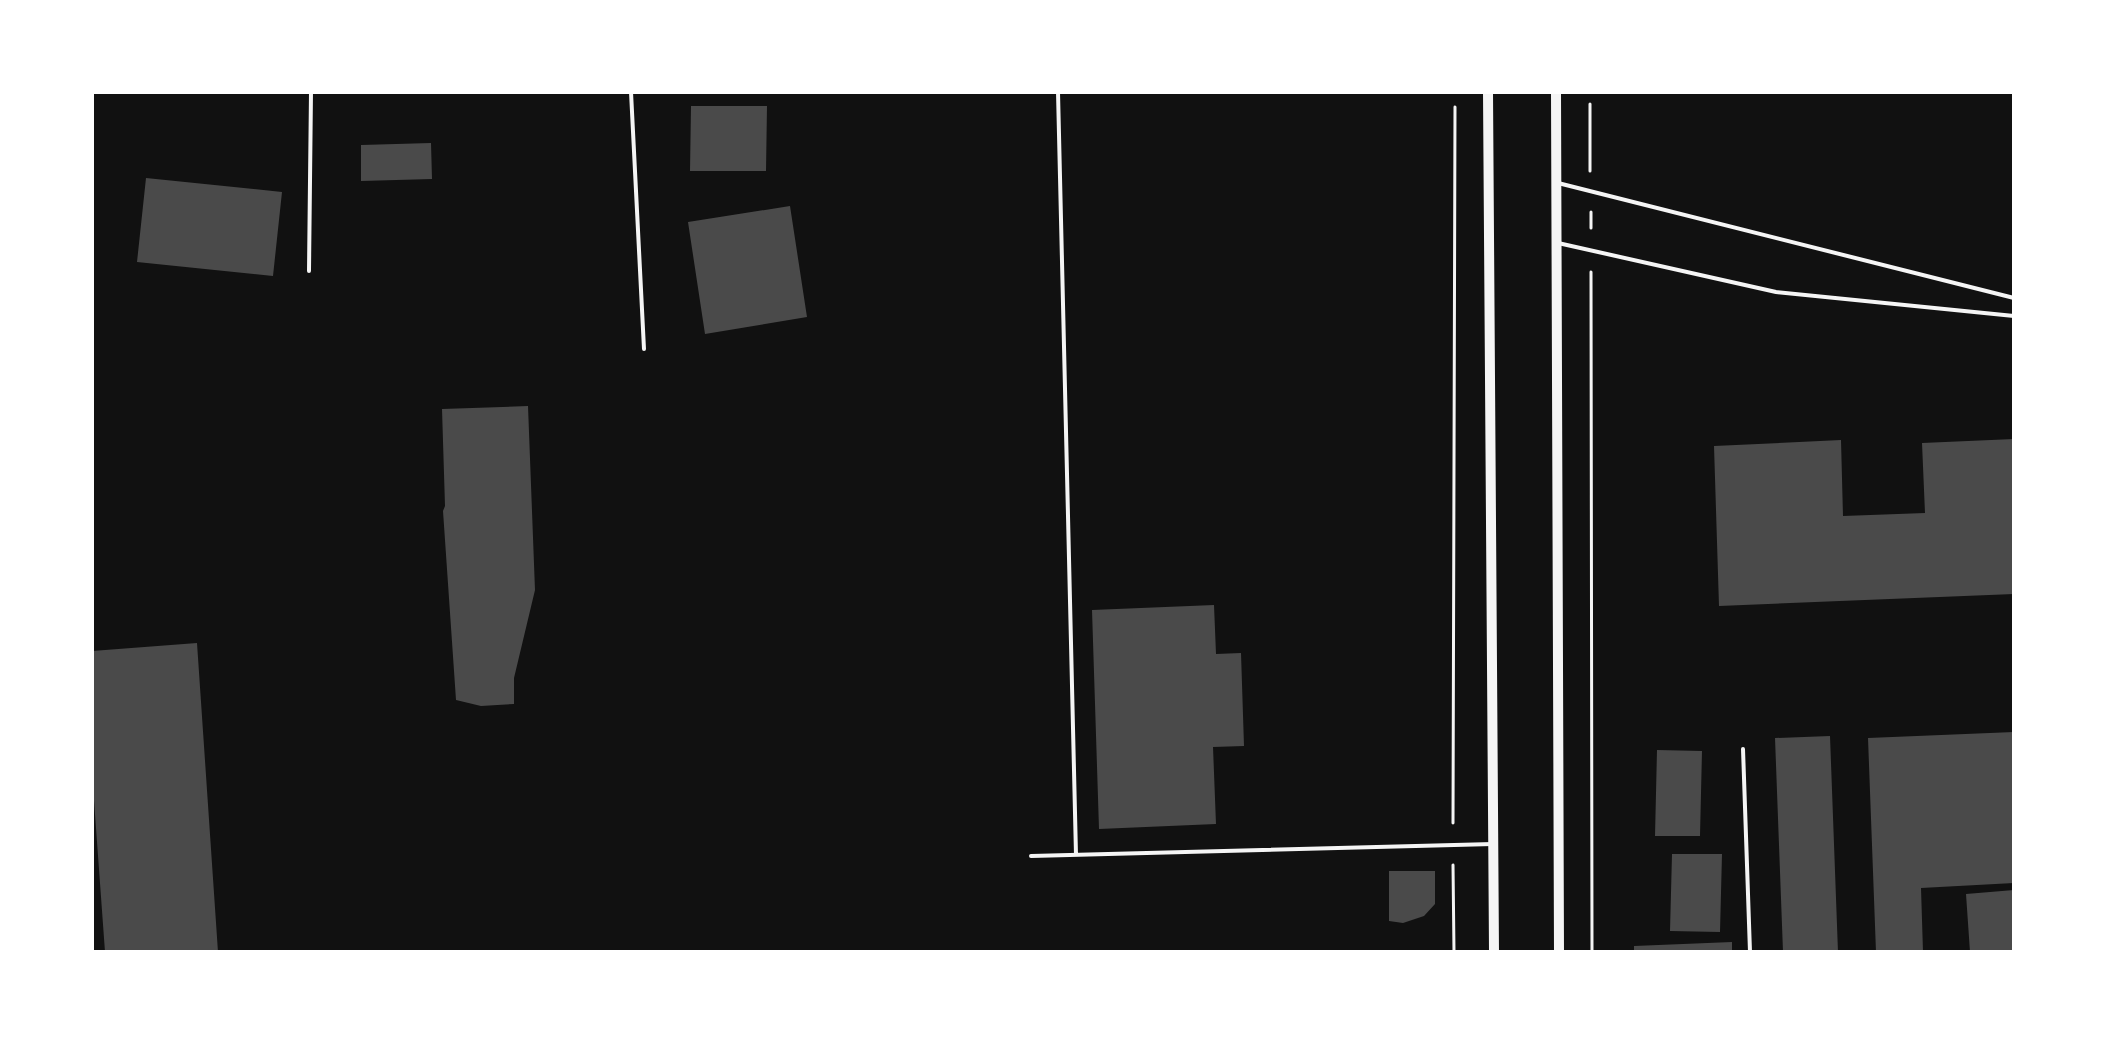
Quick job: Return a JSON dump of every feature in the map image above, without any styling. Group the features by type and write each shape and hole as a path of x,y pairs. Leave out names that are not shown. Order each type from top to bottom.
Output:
{"main road":[{"path":"1488,92 1494,952"},
{"path":"1556,92 1559,952"}],"lane":[{"path":"309,271 310,92"},
{"path":"631,92 644,349"},
{"path":"1058,92 1076,855"},
{"path":"1556,183 2014,298"},
{"path":"1556,243 1776,292 2014,316"},
{"path":"1743,749 1750,952"},
{"path":"1031,856 1493,844"}],"path":[{"path":"1590,104 1592,952"},
{"path":"1454,952 1455,107"}],"building":[{"path":"691,106 767,106 766,171 690,171"},
{"path":"431,143 432,179 361,181 361,145"},
{"path":"146,178 282,192 273,276 137,262"},
{"path":"790,206 807,317 705,334 688,222"},
{"path":"528,406 535,590 514,678 514,704 481,706 456,700 443,511 445,506 442,409"},
{"path":"2014,439 2014,594 1719,606 1714,446 1841,440 1843,516 1925,513 1922,443"},
{"path":"1214,605 1216,654 1241,653 1244,746 1213,747 1216,824 1099,829 1092,610"},
{"path":"197,643 218,952 105,952 92,773 92,651"},
{"path":"2014,732 2014,883 1921,888 1923,952 1876,952 1868,738"},
{"path":"1830,736 1838,952 1783,952 1775,738"},
{"path":"1657,750 1702,751 1700,836 1655,836"},
{"path":"1672,854 1722,854 1720,932 1670,931"},
{"path":"1389,871 1435,871 1435,904 1424,916 1403,923 1389,921"},
{"path":"2014,890 2014,952 1970,952 1966,894"},
{"path":"1732,942 1732,952 1634,952 1634,946"}]}
